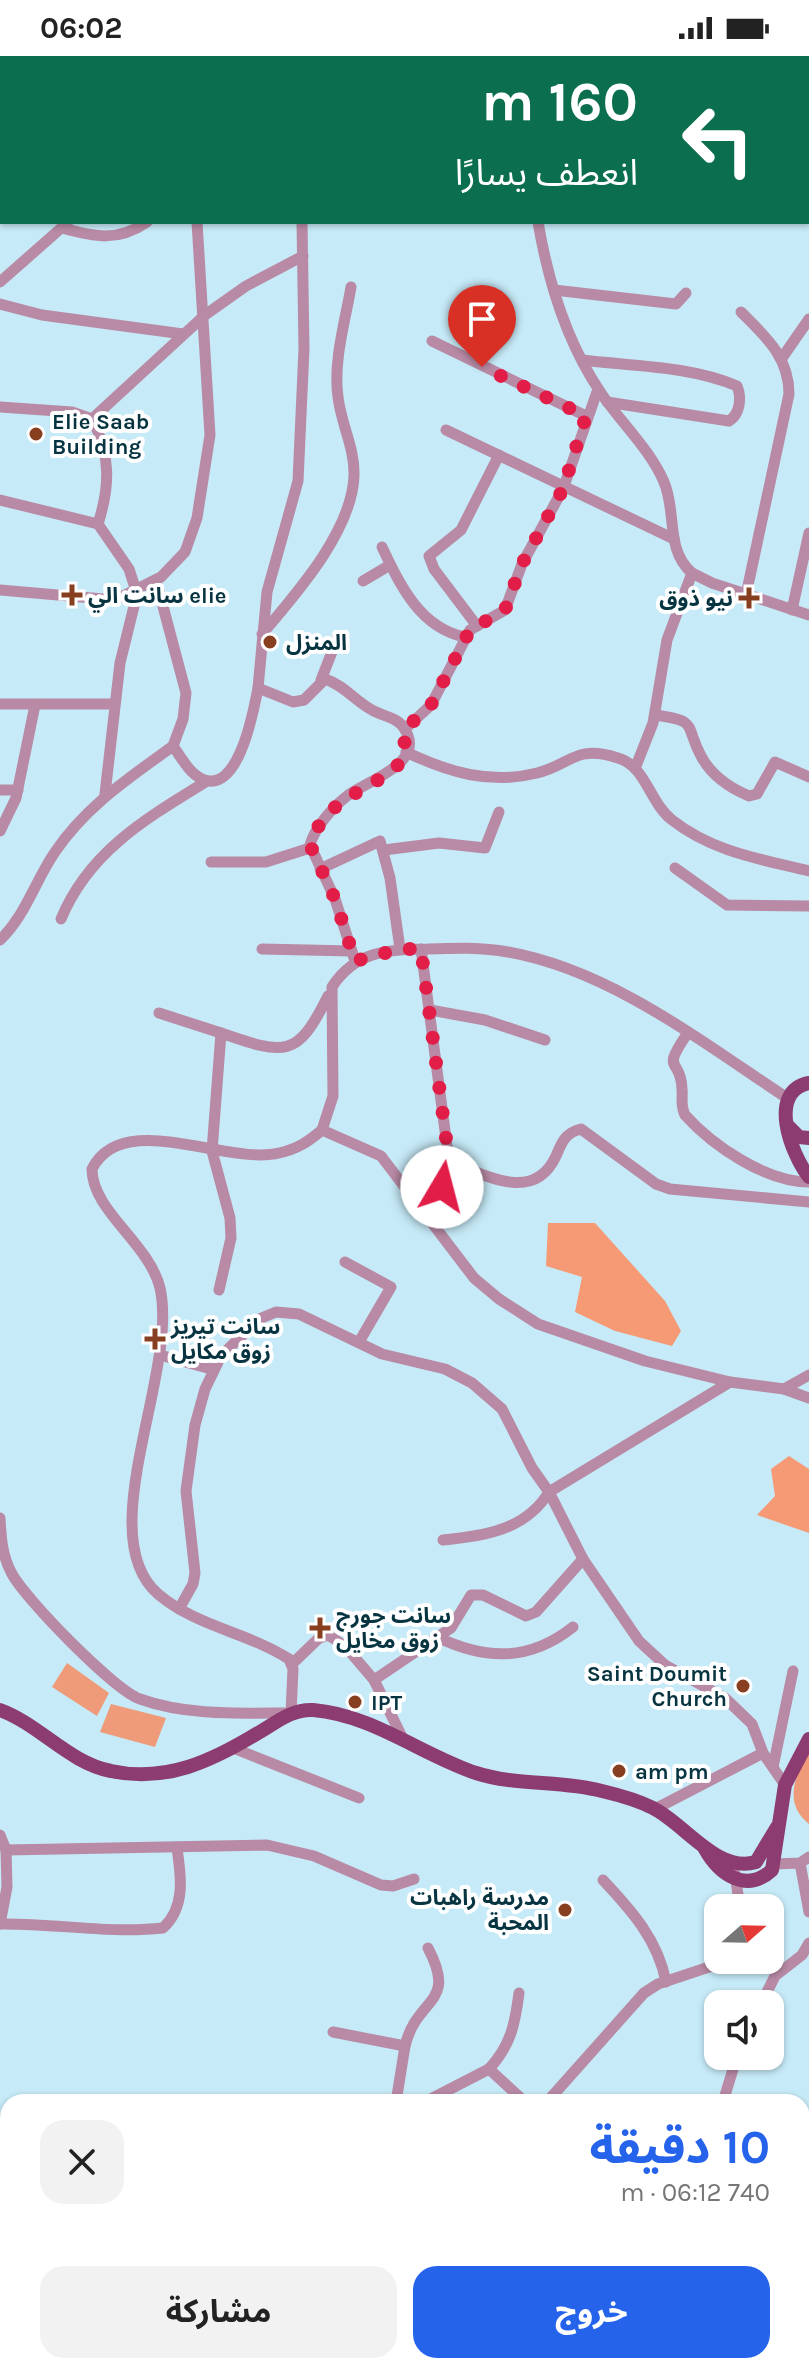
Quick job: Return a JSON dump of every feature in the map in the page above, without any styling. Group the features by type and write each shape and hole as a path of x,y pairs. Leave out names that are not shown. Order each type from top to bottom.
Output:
{"main road":[{"path":"809,1083 795,1088 787,1098 787,1125 809,1180"},
{"path":"787,1125 799,1137 809,1138"},
{"path":"0,1710 92,1764 130,1775 165,1774 194,1767 291,1713 313,1710 349,1716 477,1773 597,1790 655,1809 701,1842 712,1862 759,1879 775,1864 777,1827 785,1785 809,1739"},
{"path":"0,1718 17,1719"},
{"path":"736,1872 756,1862 777,1827"}],"street":[{"path":"0,282 65,225 94,237 117,237 143,224"},
{"path":"0,590 104,601 122,598 156,580 185,552 197,518 210,416 197,224"},
{"path":"61,919 90,869 119,838 207,781 220,777 240,755 250,732 258,688 267,592 298,481 304,349 302,224"},
{"path":"538,224 554,290 582,360 607,402 656,465 670,501 674,539 680,559 692,573 746,595 809,615"},
{"path":"92,419 205,315 246,286 303,256"},
{"path":"262,635 316,566 335,533 353,487 353,459 337,391 351,287"},
{"path":"554,290 676,304 686,293"},
{"path":"0,304 42,315 183,334"},
{"path":"741,312 782,358 789,376 789,394 746,595"},
{"path":"782,358 809,319"},
{"path":"432,341 586,416"},
{"path":"582,360 700,376 730,383 737,386 740,393 737,412 729,421 607,402"},
{"path":"405,729 431,705 465,637 477,626 505,610 522,564 563,489 586,416 598,389"},
{"path":"0,407 72,412 92,419"},
{"path":"92,419 109,469 108,490 98,524"},
{"path":"446,430 563,489 674,539"},
{"path":"477,626 434,569 429,556 461,530 499,455"},
{"path":"0,500 98,524 129,569 137,588 114,704 105,794"},
{"path":"792,610 809,533"},
{"path":"382,547 420,612 441,630 465,637"},
{"path":"363,581 390,565"},
{"path":"636,766 655,715 664,651 692,573"},
{"path":"0,940 17,921 55,851 105,794 173,746 183,719 186,693 156,580"},
{"path":"258,688 293,702 304,700 321,680 337,639"},
{"path":"321,680 338,685 369,709 395,719 405,729 406,752 396,768 344,798 317,830 310,848 335,899 354,956"},
{"path":"0,704 114,704"},
{"path":"0,831 18,790 35,705"},
{"path":"655,715 682,719 693,731 699,753 706,764 726,783 749,796 757,794 775,762 809,777"},
{"path":"173,746 192,771 207,781"},
{"path":"406,752 442,768 481,777 540,773 582,754 606,755 636,766 660,809 693,835 743,856 809,871"},
{"path":"0,790 18,790"},
{"path":"384,850 439,843 485,848 499,812"},
{"path":"320,869 380,841 400,949"},
{"path":"211,862 266,862 310,848"},
{"path":"675,868 727,905 809,906"},
{"path":"262,949 354,956 400,949 477,948 539,959 605,986 787,1098"},
{"path":"421,949 449,1161 439,1195 437,1229"},
{"path":"159,1013 274,1048 297,1044 310,1031 332,987 354,956"},
{"path":"292,1664 283,1655 179,1609 145,1581 135,1562 130,1538 163,1319 159,1288 149,1259 101,1198 92,1169 107,1152 137,1140 182,1144 212,1151 276,1154 305,1145 322,1130 333,1096 332,987"},
{"path":"430,1010 485,1020 545,1040"},
{"path":"219,1290 230,1249 231,1228 212,1151 221,1033"},
{"path":"687,1034 673,1054 672,1065 682,1085 681,1105 685,1115 739,1157 782,1178 809,1180"},
{"path":"449,1161 507,1184 530,1181 546,1171 567,1135 581,1129 656,1184 670,1189 809,1202"},
{"path":"322,1130 381,1156 474,1278 499,1299 538,1324 595,1346 730,1382 784,1389 809,1398"},
{"path":"345,1262 391,1287 359,1342"},
{"path":"179,1609 193,1584 195,1573 186,1491 195,1425 211,1369 248,1329 276,1312 299,1314 414,1364 445,1369 483,1391 507,1416 583,1559 639,1641 665,1665 725,1698 752,1724 763,1753 785,1785"},
{"path":"160,1355 211,1369"},
{"path":"784,1389 809,1375"},
{"path":"443,1540 478,1537 513,1526 538,1509 549,1492 730,1382"},
{"path":"0,1518 6,1559 20,1587 124,1692 165,1705 220,1713 291,1713 292,1664 318,1639 328,1635 345,1646 374,1680 403,1739"},
{"path":"374,1680 455,1623 466,1601 475,1594 523,1615 532,1614 583,1559"},
{"path":"437,1637 481,1655 509,1654 542,1646 573,1627"},
{"path":"773,1767 793,1671"},
{"path":"233,1748 359,1798"},
{"path":"655,1809 763,1753"},
{"path":"0,1835 6,1850 7,1887 0,1924 35,1924 75,1930 163,1928 173,1920 179,1902 181,1874 177,1848"},
{"path":"6,1850 267,1845 314,1856 381,1885 393,1886 414,1879"},
{"path":"775,1864 804,1860 809,1912"},
{"path":"736,1872 738,1894"},
{"path":"603,1880 627,1905 660,1954 666,1982"},
{"path":"768,1990 775,1976 802,1955 809,1943"},
{"path":"397,2094 412,2022 440,1987 440,1975 428,1948"},
{"path":"554,2094 644,1993 704,1969"},
{"path":"443,2094 489,2069 504,2053 515,2028 519,1993"},
{"path":"333,2032 405,2046"},
{"path":"489,2069 516,2094"},
{"path":"725,2094 733,2070"}],"shaded area":[{"path":"548,1223 595,1223 665,1301 681,1331 672,1346 615,1331 575,1312 582,1277 546,1266"},
{"path":"789,1456 809,1469 809,1533 757,1515 775,1496 771,1469"},
{"path":"67,1663 109,1693 97,1716 52,1687"},
{"path":"111,1704 166,1718 155,1747 100,1732"},
{"path":"809,1750 809,1824 796,1807 794,1788"}],"place":[{"name":"Elie Saab Building","path":"36,434"},
{"name":"سانت الي elie","path":"72,595"},
{"name":"نيو ذوق","path":"749,598"},
{"name":"المنزل","path":"270,642"},
{"name":"سانت تيريز زوق مكايل","path":"155,1339"},
{"name":"سانت جورج زوق مخايل","path":"320,1628"},
{"name":"Saint Doumit Church","path":"743,1686"},
{"name":"IPT","path":"355,1702"},
{"name":"am pm","path":"619,1771"},
{"name":"مدرسة راهبات المحبة","path":"565,1910"}],"route":[{"path":"442,1187 449,1161 421,949 400,949 355,961 335,899 310,845 317,830 344,798 396,768 404,758 407,744 405,729 431,705 470,630 505,610 522,564 563,489 586,416 482,367"}]}
